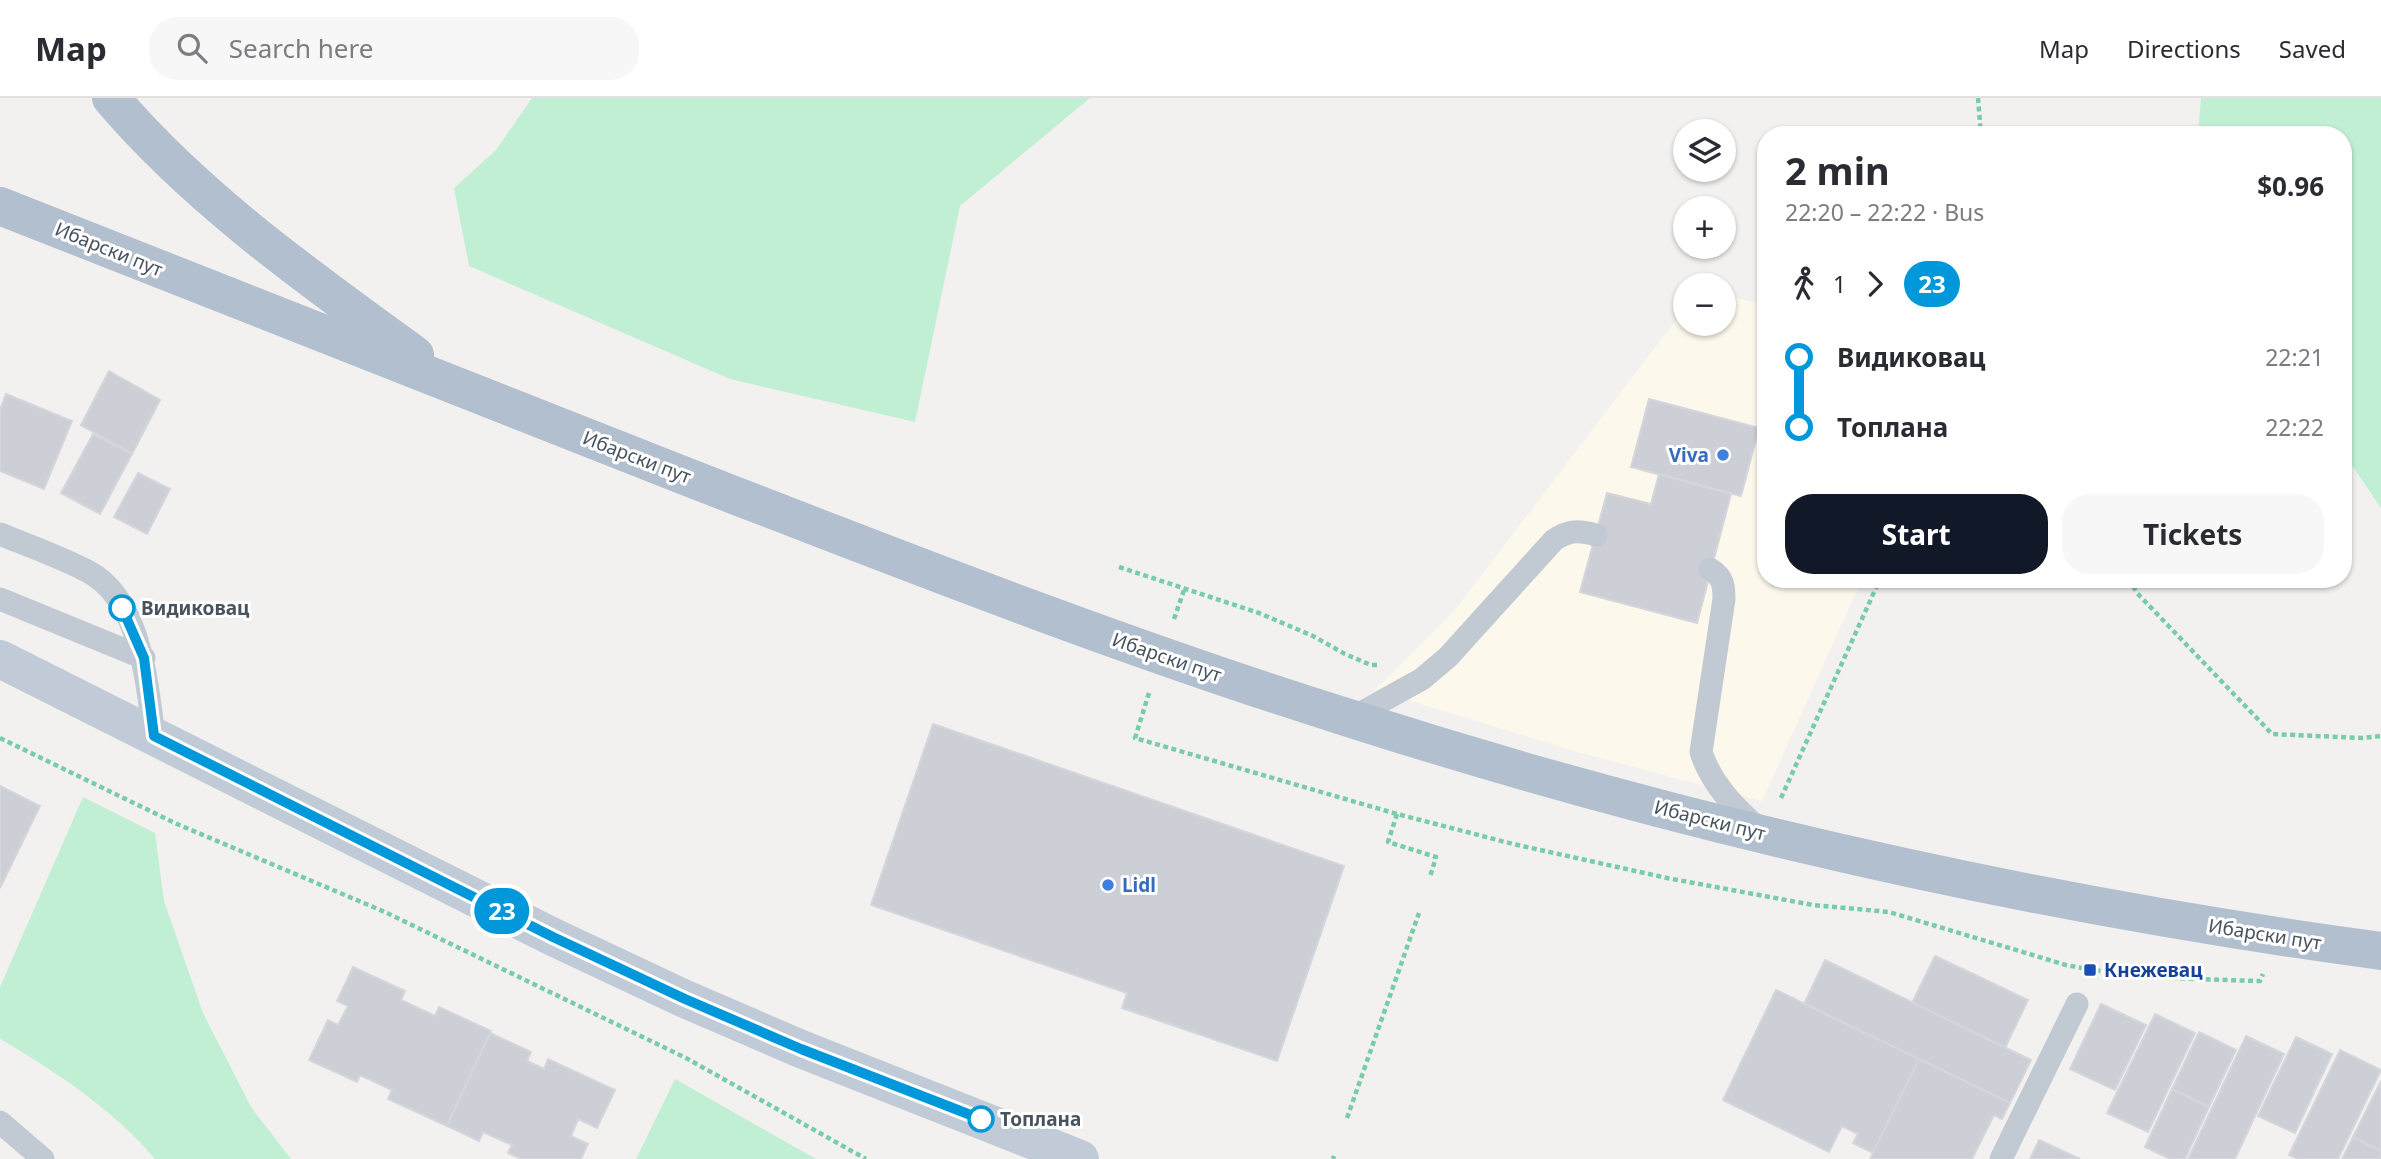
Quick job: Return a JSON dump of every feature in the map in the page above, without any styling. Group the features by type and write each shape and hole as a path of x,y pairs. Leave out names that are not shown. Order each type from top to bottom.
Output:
{"main road":[{"path":"111,98 135,127 220,205 323,288 460,387"},
{"name":"Ибарски пут","path":"0,206 885,554 1160,656 1350,719 1595,791 1937,874 2174,919 2381,951"},
{"path":"0,659 553,937 685,999 801,1049 1080,1159"}],"lane":[{"path":"1350,719 1422,679 1448,657 1554,540 1563,534 1579,530 1596,535"},
{"path":"0,534 91,573 113,593 130,623 144,658 154,736"},
{"path":"1710,569 1719,574 1724,585 1724,599 1701,752 1711,774 1730,802 1765,834"},
{"path":"0,600 144,658"},
{"path":"2001,1159 2077,1004"},
{"path":"0,1122 43,1159"}],"path":[{"path":"1978,98 1980,126"},
{"path":"1119,567 1259,613 1371,665 1406,665 1422,679"},
{"path":"1765,834 1876,588"},
{"path":"2134,588 2272,734 2381,737"},
{"path":"1184,590 1135,738 1397,814 1513,844 1667,878 1813,905 1889,912 2090,970 2133,976 2260,981 2280,936"},
{"path":"0,738 177,824 385,912 674,1052 866,1159"},
{"path":"1397,814 1388,842 1436,856 1430,877"},
{"path":"1347,1118 1419,913"}],"shaded area":[{"path":"1736,298 1757,303 1757,588 1858,588 1762,801 1581,753 1375,690 1455,610 1673,324 1673,336 1736,336"}],"green space":[{"path":"532,98 1090,98 960,206 915,422 730,379 469,266 454,188 496,150"},
{"path":"2201,98 2381,98 2381,508 2352,465 2352,126 2199,126"},
{"path":"83,797 155,833 164,901 203,1013 251,1107 291,1159 155,1159 121,1124 83,1093 0,1039 0,987"},
{"path":"675,1079 816,1159 636,1159"}],"building":[{"path":"109,371 160,400 132,454 81,425"},
{"path":"6,394 72,421 44,489 0,471 0,410"},
{"path":"1649,399 1757,427 1741,496 1631,467"},
{"path":"93,434 132,454 100,514 61,493"},
{"path":"138,473 170,489 147,534 114,517"},
{"path":"1659,474 1731,494 1697,623 1580,592 1607,493 1651,504"},
{"name":"Lidl","path":"933,724 1344,866 1277,1061 1122,1008 1127,993 871,905"},
{"path":"0,786 40,806 0,888"},
{"path":"1935,956 2028,1000 2005,1048 1912,1003"},
{"path":"1825,960 2031,1060 2010,1103 1804,1004"},
{"path":"353,967 405,991 401,1000 435,1016 439,1007 491,1031 447,1126 388,1099 392,1090 360,1075 357,1082 309,1060 328,1020 338,1025 348,1006 337,1001"},
{"path":"1776,990 1919,1059 1873,1153 1853,1143 1858,1134 1842,1126 1829,1152 1723,1100"},
{"path":"2101,1004 2146,1025 2115,1090 2070,1069"},
{"path":"2155,1014 2195,1033 2148,1132 2107,1113"},
{"path":"2199,1032 2236,1050 2209,1107 2172,1089"},
{"path":"490,1033 531,1052 527,1061 544,1069 548,1059 615,1090 597,1128 578,1119 571,1136 588,1144 581,1159 521,1159 508,1153 512,1145 483,1132 479,1141 447,1126"},
{"path":"2246,1036 2284,1054 2235,1159 2188,1159"},
{"path":"2296,1037 2332,1054 2295,1133 2258,1116"},
{"path":"2340,1050 2381,1070 2338,1159 2298,1159 2289,1155"},
{"path":"1919,1059 2010,1103 2002,1119 1994,1115 1972,1159 1870,1159"},
{"path":"2381,1081 2381,1151 2353,1137"},
{"path":"2172,1089 2209,1107 2185,1159 2170,1159 2145,1147"},
{"path":"2353,1137 2381,1151 2381,1159 2342,1159"},
{"path":"2039,1140 2080,1159 2030,1159"}],"bus line":[{"name":"23","path":"122,608 144,658 154,736 553,937 685,999 801,1049 981,1119"}],"place":[{"name":"Viva","path":"1723,455"},
{"name":"Видиковац","path":"122,608"},
{"name":"Lidl","path":"1108,885"},
{"name":"Кнежевац","path":"2090,970"},
{"name":"Топлана","path":"981,1119"}]}
